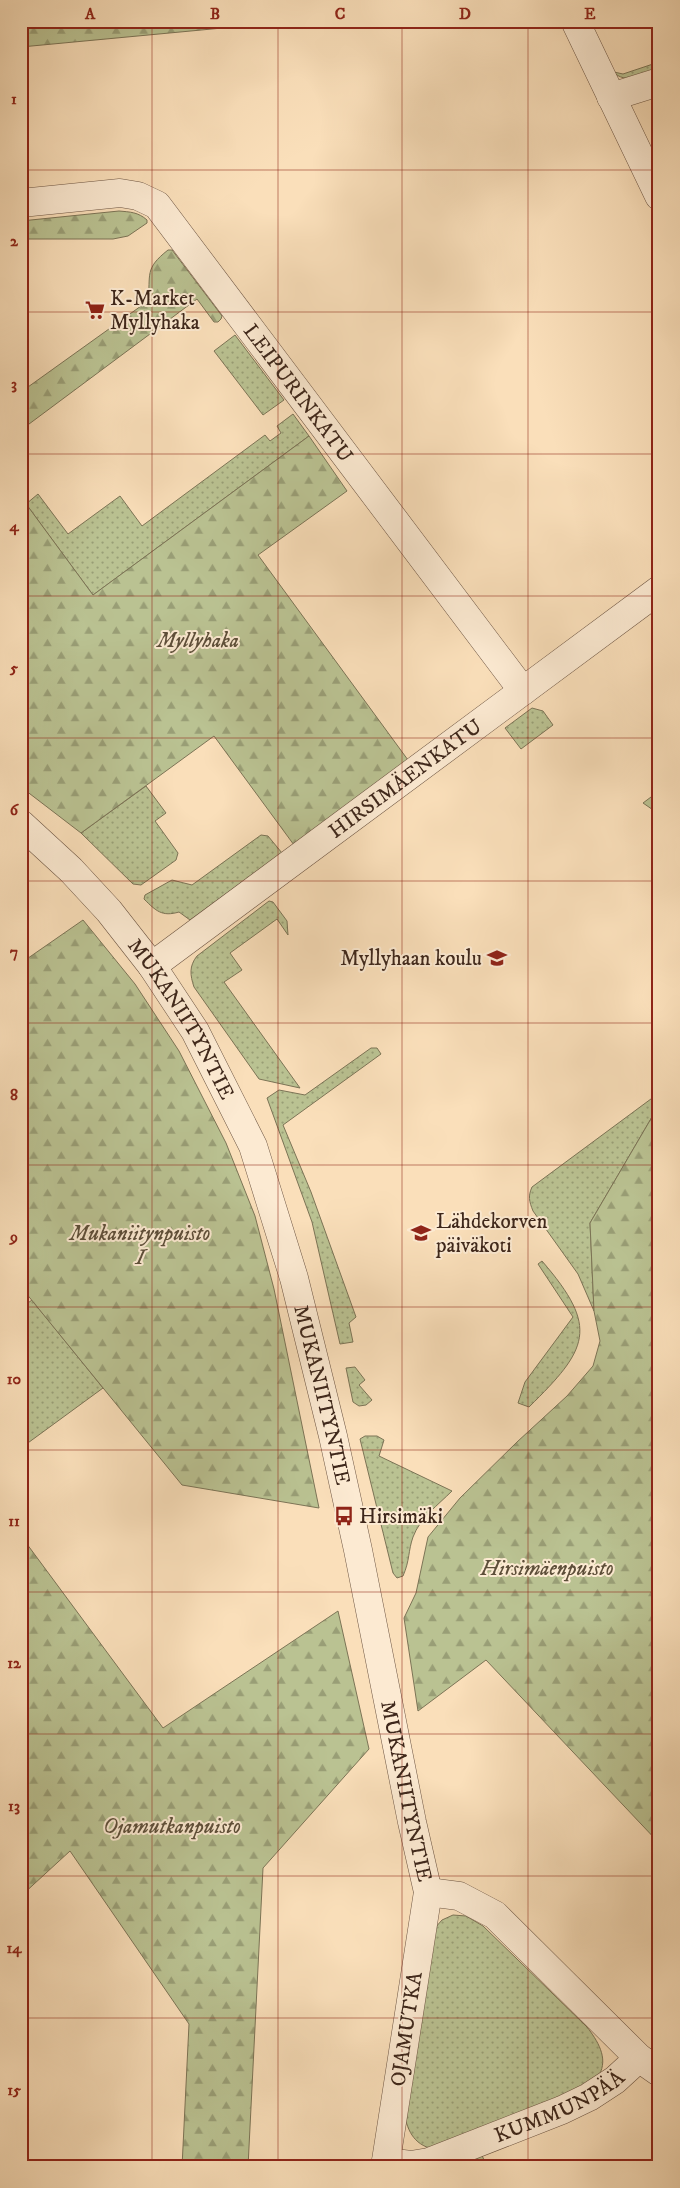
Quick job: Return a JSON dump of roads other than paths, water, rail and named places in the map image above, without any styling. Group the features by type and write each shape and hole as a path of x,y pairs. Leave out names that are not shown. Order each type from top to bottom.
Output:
{"street":[{"path":"575,21 659,196"},
{"path":"611,98 659,82"},
{"name":"LEIPURINKATU","path":"21,203 120,193 138,196 157,205 174,225 523,691"},
{"name":"HIRSIMÄENKATU","path":"152,966 659,590"},
{"name":"MUKANIITYNTIE","path":"21,824 71,870 109,911 152,966 195,1031 246,1130 262,1172 292,1269 343,1483 428,1892 459,1896 495,1915 649,2065"},
{"name":"OJAMUTKA","path":"385,2164 428,1892"},
{"name":"KUMMUNPÄÄ","path":"385,2164 411,2165 429,2162 562,2110 589,2097 615,2080 649,2065"}],"place":[{"name":"K-Market Myllyhaka","path":"95,310"},
{"name":"Myllyhaan koulu","path":"497,958"},
{"name":"Lähdekorven päiväkoti","path":"421,1233"},
{"name":"Hirsimäki","path":"344,1516"}],"park label":[{"name":"Myllyhaka","path":"198,640"},
{"name":"Mukaniitynpuisto I","path":"140,1245"},
{"name":"Hirsimäenpuisto","path":"547,1568"},
{"name":"Ojamutkanpuisto","path":"172,1826"}]}
